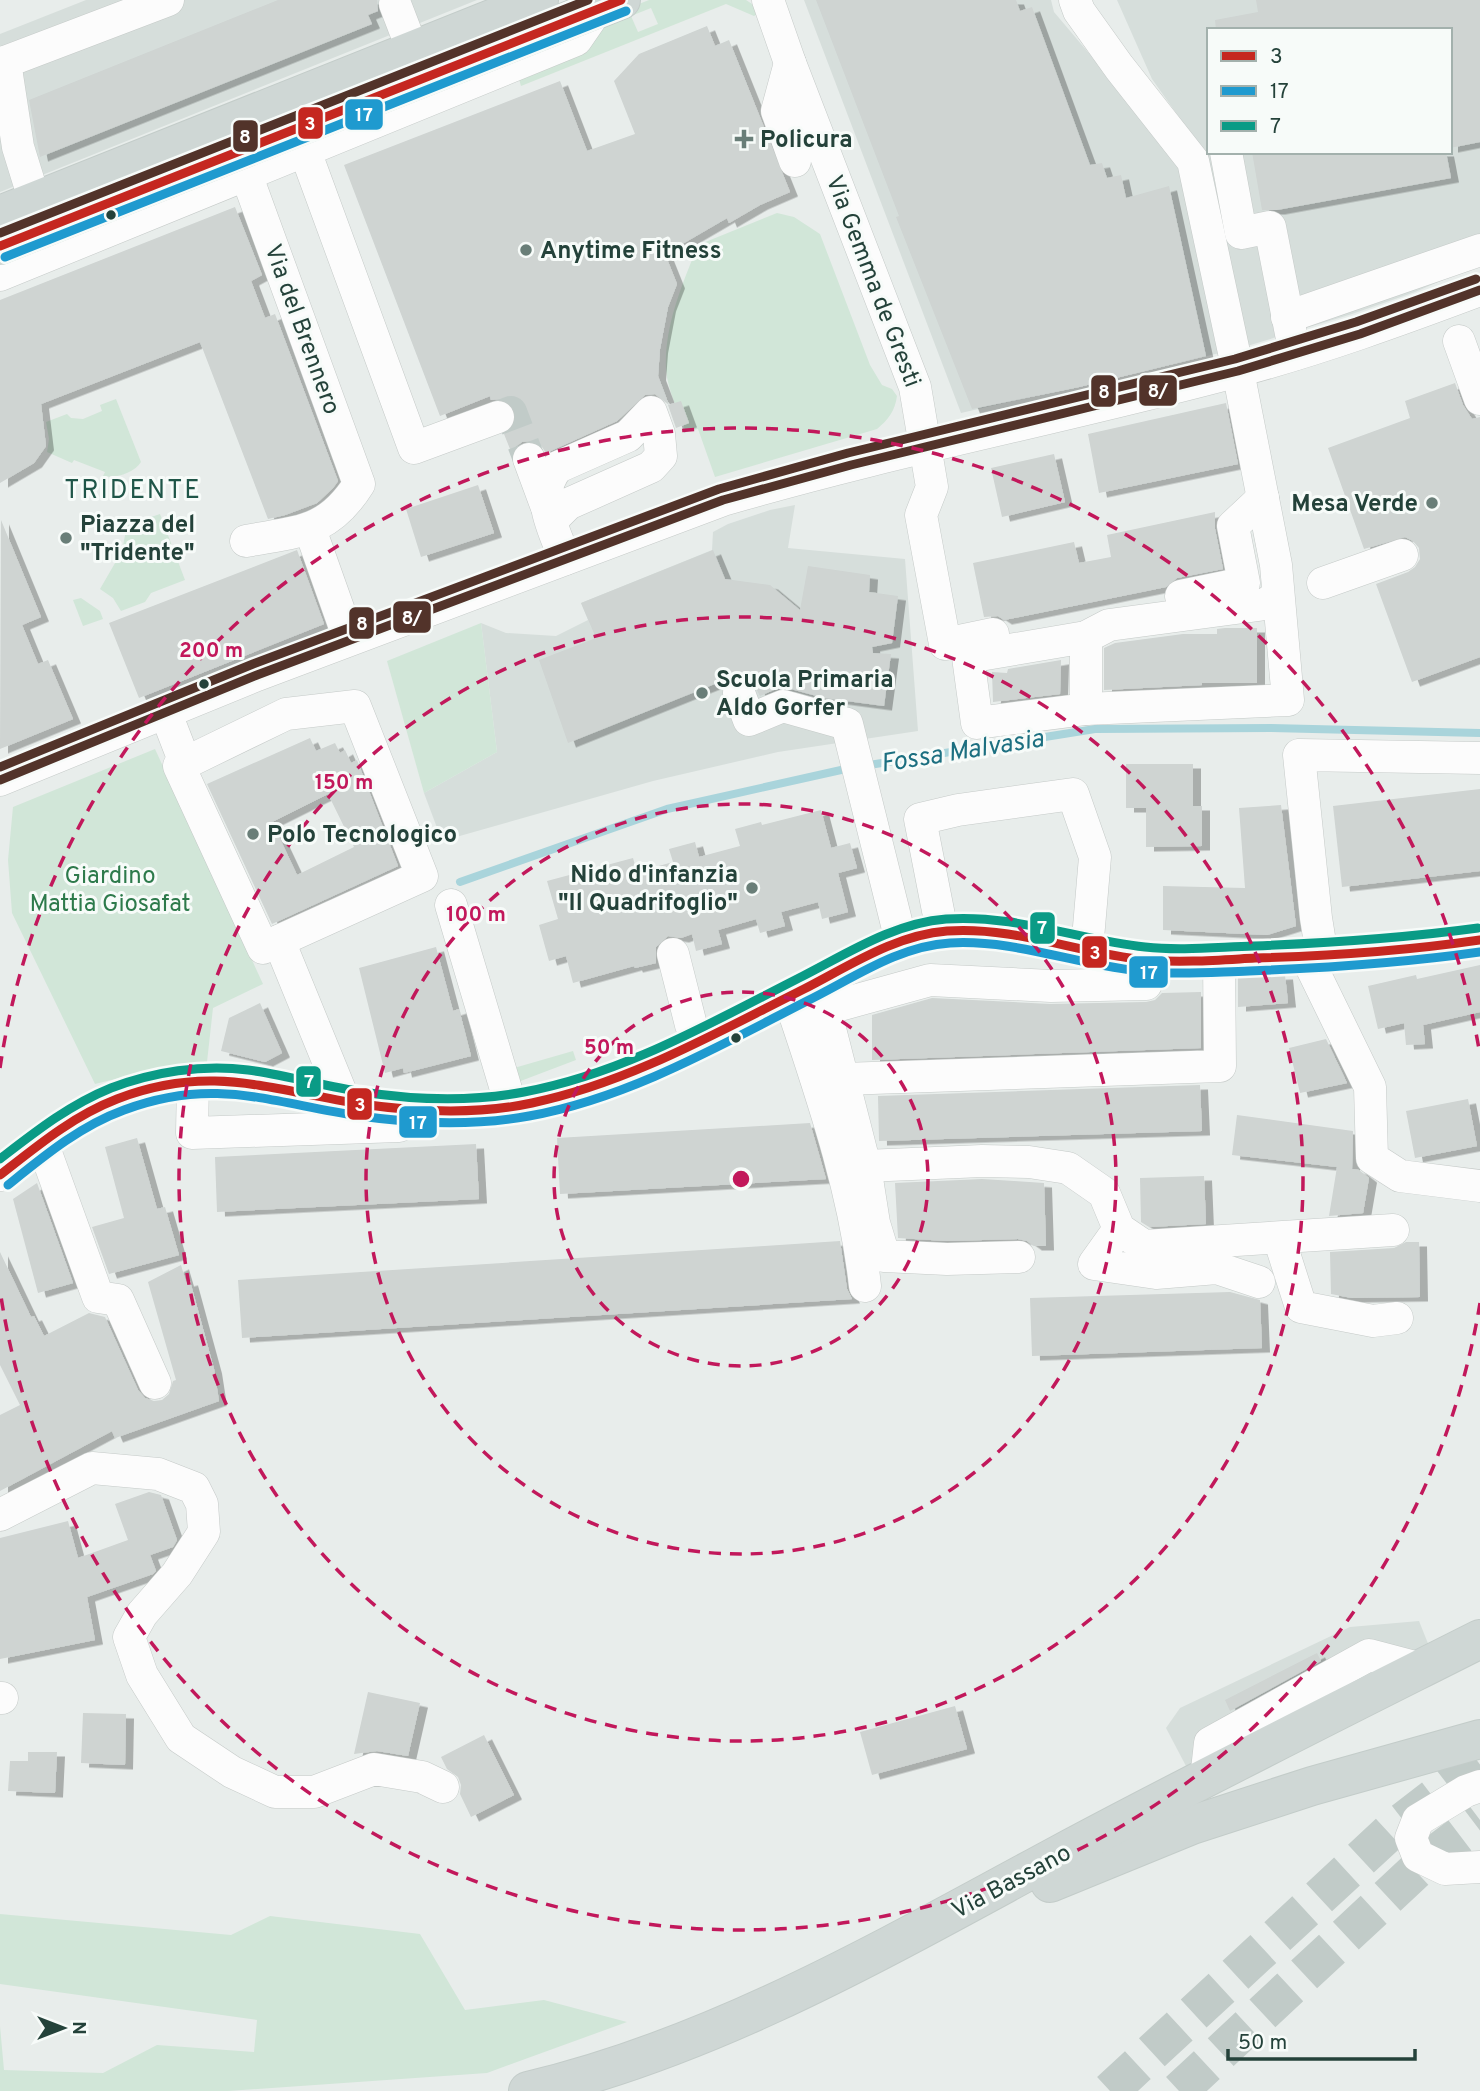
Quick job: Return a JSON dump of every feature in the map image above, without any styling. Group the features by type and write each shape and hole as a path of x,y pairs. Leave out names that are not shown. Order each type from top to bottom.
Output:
{"main road":[{"path":"17,209 539,0"},
{"path":"0,246 609,6"},
{"name":"Via Bassano","path":"528,2091 659,2050 753,2012 842,1971 1085,1841 1480,1639"},
{"path":"842,1971 996,1903 1192,1825 1312,1786 1480,1739"}],"street":[{"path":"17,209 18,147 3,60 168,0"},
{"name":"Via Gemma de Gresti","path":"768,0 915,387 932,487 921,515 945,644 1244,583 1233,526 1263,498"},
{"path":"1075,0 1079,11 1111,56 1193,161 1276,565 1289,699 1087,709 977,723 968,657 1087,637 1109,625 1266,604 1278,595"},
{"path":"395,4 413,51"},
{"path":"0,275 576,40 609,6"},
{"path":"790,63 777,111 795,161"},
{"path":"0,134 3,150 0,161"},
{"path":"312,148 365,271"},
{"path":"312,148 414,448 498,417"},
{"path":"1226,154 1241,233 1270,227 1295,354"},
{"name":"Via del Brennero","path":"246,174 359,484 336,514 310,528"},
{"path":"1287,317 1480,250"},
{"path":"0,780 165,711 349,639 723,500 797,478 1238,371 1363,333 1480,290"},
{"path":"1459,341 1480,399"},
{"path":"549,516 563,490 576,480 640,452 646,436"},
{"path":"529,459 565,559"},
{"path":"246,541 310,528 349,639"},
{"path":"1323,583 1402,555"},
{"path":"1087,637 1087,709"},
{"path":"739,692 749,720 783,706 847,724 901,941"},
{"path":"355,706 422,876 279,941 263,947 179,766 286,714 355,706"},
{"path":"165,711 185,763"},
{"path":"1480,758 1299,755 1315,918 1314,956 1370,1087 1372,1158 1400,1176 1480,1186"},
{"path":"942,931 919,819 958,810 1073,794 1095,857 1087,950"},
{"path":"451,905 511,1106"},
{"path":"822,996 901,941 942,931 995,932 1149,960 1314,956 1401,950 1480,940"},
{"path":"279,941 344,1101"},
{"path":"673,954 691,1026"},
{"path":"0,1175 42,1142 91,1110 119,1098 183,1082 243,1082 378,1106 434,1110 511,1106 554,1097 636,1069 789,997 822,996 930,980 1051,986 1146,984 1149,960"},
{"path":"843,1079 1220,1066 1219,960"},
{"path":"822,996 884,1256 947,1259 1019,1257"},
{"path":"789,997 832,1128 860,1240 865,1286"},
{"path":"193,1082 192,1133 399,1126 434,1110"},
{"path":"42,1142 97,1297 118,1300 155,1383"},
{"path":"864,1166 982,1161 1029,1162 1068,1168 1104,1193 1119,1229 1144,1246 1393,1230"},
{"path":"1119,1229 1094,1265 1156,1273 1217,1268 1259,1282"},
{"path":"1279,1238 1301,1307 1373,1321 1397,1318"},
{"path":"0,1515 92,1468 158,1474 194,1488 202,1504 204,1532 177,1574 142,1614 129,1637 142,1675 181,1738 232,1772 275,1792 314,1792 374,1769 422,1777 443,1787"},
{"path":"1480,1786 1466,1791 1418,1820 1411,1838 1418,1856 1446,1870 1480,1867"}],"shaded area":[{"path":"86,0 477,0 0,192 0,34"},
{"path":"804,0 1051,0 1054,12 1180,161 1224,352 961,413"},
{"path":"1117,0 1480,0 1480,264 1415,292 1244,347 1208,158 1152,79"},
{"name":"Scuola Primaria Aldo Gorfer","path":"795,505 788,548 905,559 918,731 778,752 653,781 442,841 424,793 497,752 481,623 506,633 556,636 588,620 581,603 712,550 713,532 728,524"},
{"path":"1419,1621 1429,1646 1186,1766 1166,1728 1180,1708 1350,1627"}],"green space":[{"path":"649,0 746,0 755,6 759,13 754,16 726,4 521,86 519,79 611,15","holes":["651,8 658,24 638,32 631,16"]},
{"path":"777,213 794,217 820,234 870,365 882,385 892,389 897,396 895,406 877,429 715,477 698,429 686,432 669,386 666,354 671,322 698,245"},
{"path":"116,399 141,462 134,469 108,477 103,476 105,472 74,460 72,463 47,452 49,439 46,422 67,414 71,418 83,419 102,411 100,405"},
{"path":"160,514 185,580 151,593 145,602 121,611 113,598 100,589 122,551 127,525"},
{"path":"81,598 100,611 103,619 83,626 73,600"},
{"path":"481,623 497,752 424,793 387,661"},
{"name":"Giardino Mattia Giosafat","path":"155,749 263,984 213,1008 207,1062 148,1071 95,1084 12,913 8,860 13,807"},
{"path":"573,1051 576,1060 518,1082 514,1068"},
{"path":"0,1914 231,1935 270,1916 420,1934 465,2010 544,2000 627,2022 487,2073 228,2091 0,2091 0,2026 4,2070 103,2073 157,2045 254,2052 257,2020 0,1984"}],"building":[{"path":"278,0 377,0 378,11 368,15 372,24 40,157 29,100"},
{"path":"816,0 1016,0 1020,11 1032,7 1090,165 1102,163 1107,178 1121,175 1126,198 1169,186 1206,356 1079,387 972,409 896,217 899,216"},
{"path":"1256,0 1480,0 1480,142 1452,148 1452,28 1216,28 1215,20 1258,12"},
{"path":"707,26 715,46 729,40 790,192 729,223 727,218 665,254 677,284 668,307 658,376 669,405 655,394 645,395 617,421 546,453 540,444 531,441 522,442 515,447 512,454 504,434 512,428 516,419 515,411 510,403 502,399 491,400 490,396 440,416 344,165 560,81 587,151 635,134 614,81 639,54"},
{"path":"1252,154 1446,154 1451,178 1277,210 1262,210"},
{"path":"235,207 262,275 251,281 265,318 275,314 338,481 333,488 317,503 268,519 200,342 41,404 46,446 34,463 0,483 0,300"},
{"name":"Mesa Verde","path":"1455,383 1463,405 1472,419 1480,417 1480,657 1412,682 1376,584 1415,567 1420,559 1419,548 1405,537 1364,549 1328,448 1410,418 1405,401"},
{"path":"681,401 689,423 676,428 668,405"},
{"path":"1226,403 1238,464 1099,493 1088,434"},
{"path":"1054,454 1065,502 1002,517 991,468"},
{"path":"478,485 494,533 421,557 406,509"},
{"path":"1215,512 1215,529 1223,569 1177,578 1166,587 1004,620 998,616 984,617 973,563 1074,542 1079,563 1111,557 1107,535"},
{"path":"1,520 41,617 22,625 38,664 48,660 73,719 0,749"},
{"path":"297,550 324,624 139,698 109,623"},
{"path":"713,550 725,579 770,585 800,610 808,566 870,575 869,592 898,596 892,643 872,647 873,653 891,654 884,706 824,698 787,688 776,689 760,696 751,679 742,673 568,743 539,660 596,638 581,603"},
{"path":"1257,628 1257,683 1202,683 1104,690 1104,648 1115,643 1183,634 1217,634 1217,629"},
{"path":"1061,660 1060,694 993,702 992,672 1007,673 1008,669"},
{"name":"Polo Tecnologico","path":"310,738 316,751 335,743 340,753 345,750 351,763 357,760 398,866 272,924 207,784","holes":["328,794 354,847 297,875 272,822"]},
{"path":"1126,764 1193,764 1193,806 1202,806 1202,846 1146,847 1146,808 1126,808"},
{"path":"1480,789 1480,871 1342,887 1333,806"},
{"path":"1281,805 1296,926 1267,935 1163,930 1163,886 1245,888 1239,808"},
{"path":"821,810 831,848 850,843 857,868 838,873 848,912 822,919 818,902 781,912 785,926 760,933 756,919 718,930 722,944 696,951 692,934 681,938 668,936 656,947 656,963 635,968 634,966 573,983 566,956 549,961 539,925 558,919 547,881 633,858 637,872 673,862 669,849 695,842 699,857 740,846 735,829"},
{"path":"436,947 453,1011 459,1009 471,1056 404,1073 403,1068 385,1073 359,968"},
{"path":"1480,965 1480,1012 1423,1025 1425,1044 1406,1045 1404,1023 1378,1029 1368,986 1416,975 1417,979"},
{"path":"1285,975 1288,1003 1238,1007 1238,977"},
{"path":"1201,992 1201,1048 872,1060 872,1015 932,998 1050,1004 1146,1002 1155,1000 1162,993"},
{"path":"260,1003 282,1053 265,1062 221,1051 229,1018"},
{"path":"1326,1039 1347,1083 1300,1093 1289,1048"},
{"path":"1200,1085 1202,1131 879,1141 878,1096"},
{"path":"1468,1099 1477,1146 1415,1158 1406,1111"},
{"path":"1237,1115 1353,1131 1352,1169 1359,1170 1369,1178 1363,1213 1329,1216 1337,1167 1232,1155"},
{"path":"810,1123 826,1179 560,1194 557,1138"},
{"path":"137,1138 157,1209 165,1207 179,1255 109,1274 92,1227 124,1218 105,1147"},
{"path":"476,1144 479,1199 217,1212 215,1157"},
{"path":"1204,1176 1206,1224 1149,1227 1141,1222 1140,1178"},
{"path":"982,1179 1044,1183 1046,1246 1034,1246 1018,1239 947,1241 898,1238 895,1183"},
{"path":"37,1183 73,1283 38,1293 13,1199"},
{"path":"840,1241 847,1289 852,1299 242,1338 238,1280"},
{"path":"1406,1242 1419,1242 1420,1297 1352,1298 1331,1294 1330,1252 1394,1248"},
{"path":"0,1252 31,1317 34,1316 44,1336 89,1313 105,1317 138,1390 145,1398 154,1401 162,1400 169,1394 173,1381 176,1380 148,1282 181,1265 186,1282 190,1281 214,1369 219,1401 115,1438 112,1431 0,1491 0,1415 20,1405 0,1365"},
{"path":"1230,1292 1260,1300 1262,1348 1032,1356 1030,1298"},
{"path":"149,1492 161,1495 177,1540 173,1547 150,1555 156,1571 153,1574 87,1597 95,1640 0,1659 0,1538 68,1521 78,1558 128,1540 115,1504"},
{"path":"1317,1653 1321,1661 1230,1711 1225,1700"},
{"path":"368,1692 420,1703 408,1756 377,1751 354,1754"},
{"path":"955,1706 967,1749 872,1775 860,1732"},
{"path":"83,1713 126,1714 125,1765 81,1763"},
{"path":"484,1735 514,1795 471,1817 460,1794 458,1777 447,1769 441,1757"},
{"path":"28,1752 57,1752 55,1793 8,1791 10,1761 28,1761"}],"waterway":[{"name":"Fossa Malvasia","path":"863,766 1095,729 1271,728 1480,733"},
{"name":"Fossa Malvasia","path":"460,882 667,809 850,768"}],"tunnel":[{"path":"498,417 511,412 529,459"},
{"path":"1110,2091 1394,1828 1480,1762"},
{"path":"1179,2091 1426,1861 1480,1820"}],"transit line":[{"name":"8","path":"0,233 588,0"},
{"name":"3","path":"0,246 621,0"},
{"name":"17","path":"5,257 626,11"},
{"name":"8","path":"0,767 253,664 719,489 848,453 1235,359 1356,322 1476,279"},
{"name":"8/","path":"0,780 257,675 723,500 851,465 1238,371 1360,334 1480,290"},
{"name":"7","path":"0,1159 81,1102 127,1082 178,1071 231,1068 362,1092 423,1098 463,1099 504,1095 561,1084 597,1073 667,1044 872,940 908,926 946,919 996,920 1120,944 1172,949 1338,942 1478,928"},
{"name":"3","path":"0,1175 56,1132 85,1114 117,1099 151,1088 182,1083 240,1083 361,1104 425,1110 468,1111 511,1107 568,1094 603,1083 671,1055 873,953 928,934 947,931 998,933 1121,957 1174,961 1339,954 1480,940"},
{"name":"17","path":"8,1185 92,1124 124,1110 187,1095 243,1095 360,1116 424,1122 466,1123 508,1119 566,1108 602,1097 672,1069 876,965 931,945 1000,945 1123,969 1173,973 1336,967 1480,952"}],"place":[{"name":"Policura","path":"744,139"},
{"name":"Anytime Fitness","path":"526,250"},
{"name":"Mesa Verde","path":"1432,503"},
{"name":"Piazza del \"Tridente\"","path":"66,538"},
{"name":"Scuola Primaria Aldo Gorfer","path":"702,693"},
{"name":"Polo Tecnologico","path":"253,834"},
{"name":"Nido d'infanzia \"Il Quadrifoglio\"","path":"752,888"}],"district":[{"name":"TRIDENTE","path":"133,489"}]}
